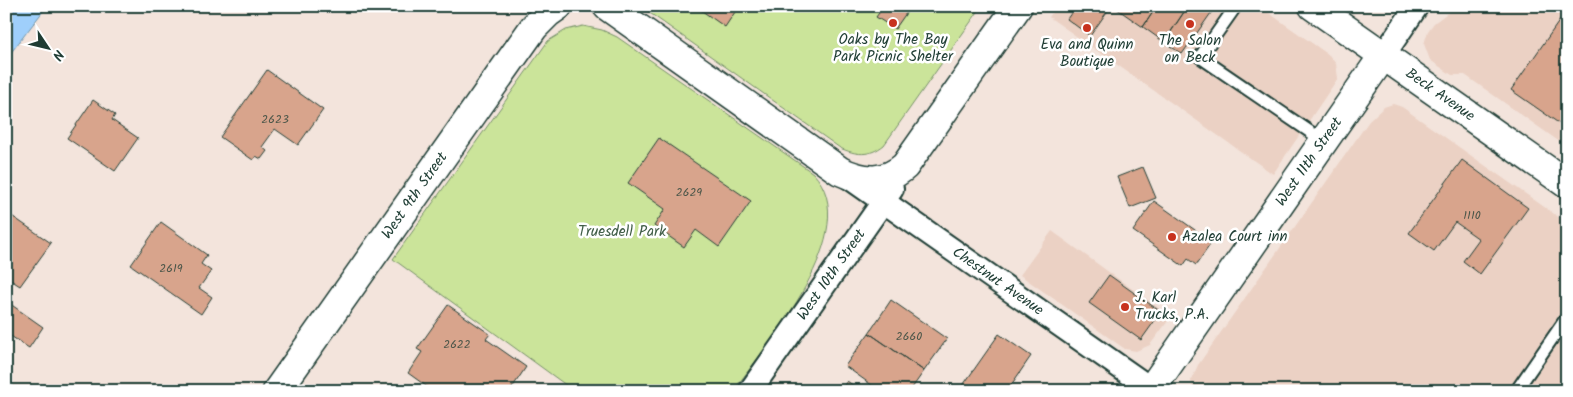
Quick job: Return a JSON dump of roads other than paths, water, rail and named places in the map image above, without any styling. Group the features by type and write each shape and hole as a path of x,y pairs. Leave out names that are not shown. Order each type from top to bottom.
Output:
{"main road":[{"name":"West 9th Street","path":"277,391 534,27 558,6"},
{"name":"Chestnut Avenue","path":"607,6 840,171 859,178 878,190"},
{"path":"878,190 891,176 905,166 912,157 1018,6"},
{"name":"Beck Avenue","path":"1313,6 1567,184"},
{"name":"West 11th Street","path":"1152,390 1383,56"}],"street":[{"name":"West 11th Street","path":"1383,56 1417,6"},
{"name":"Chestnut Avenue","path":"878,190 1152,390"},
{"name":"West 10th Street","path":"750,391 878,190"}],"lane":[{"path":"1236,6 1200,57 1324,142"},
{"path":"1516,391 1567,317"}],"water":[{"path":"6,6 47,6 6,59"}],"place":[{"name":"Oaks by The Bay Park Picnic Shelter","path":"893,23"},
{"name":"The Salon on Beck","path":"1190,24"},
{"name":"Eva and Quinn Boutique","path":"1087,28"},
{"name":"Azalea Court inn","path":"1172,237"},
{"name":"J. Karl Trucks, P.A.","path":"1125,307"}],"park label":[{"name":"Truesdell Park","path":"622,232"}]}
